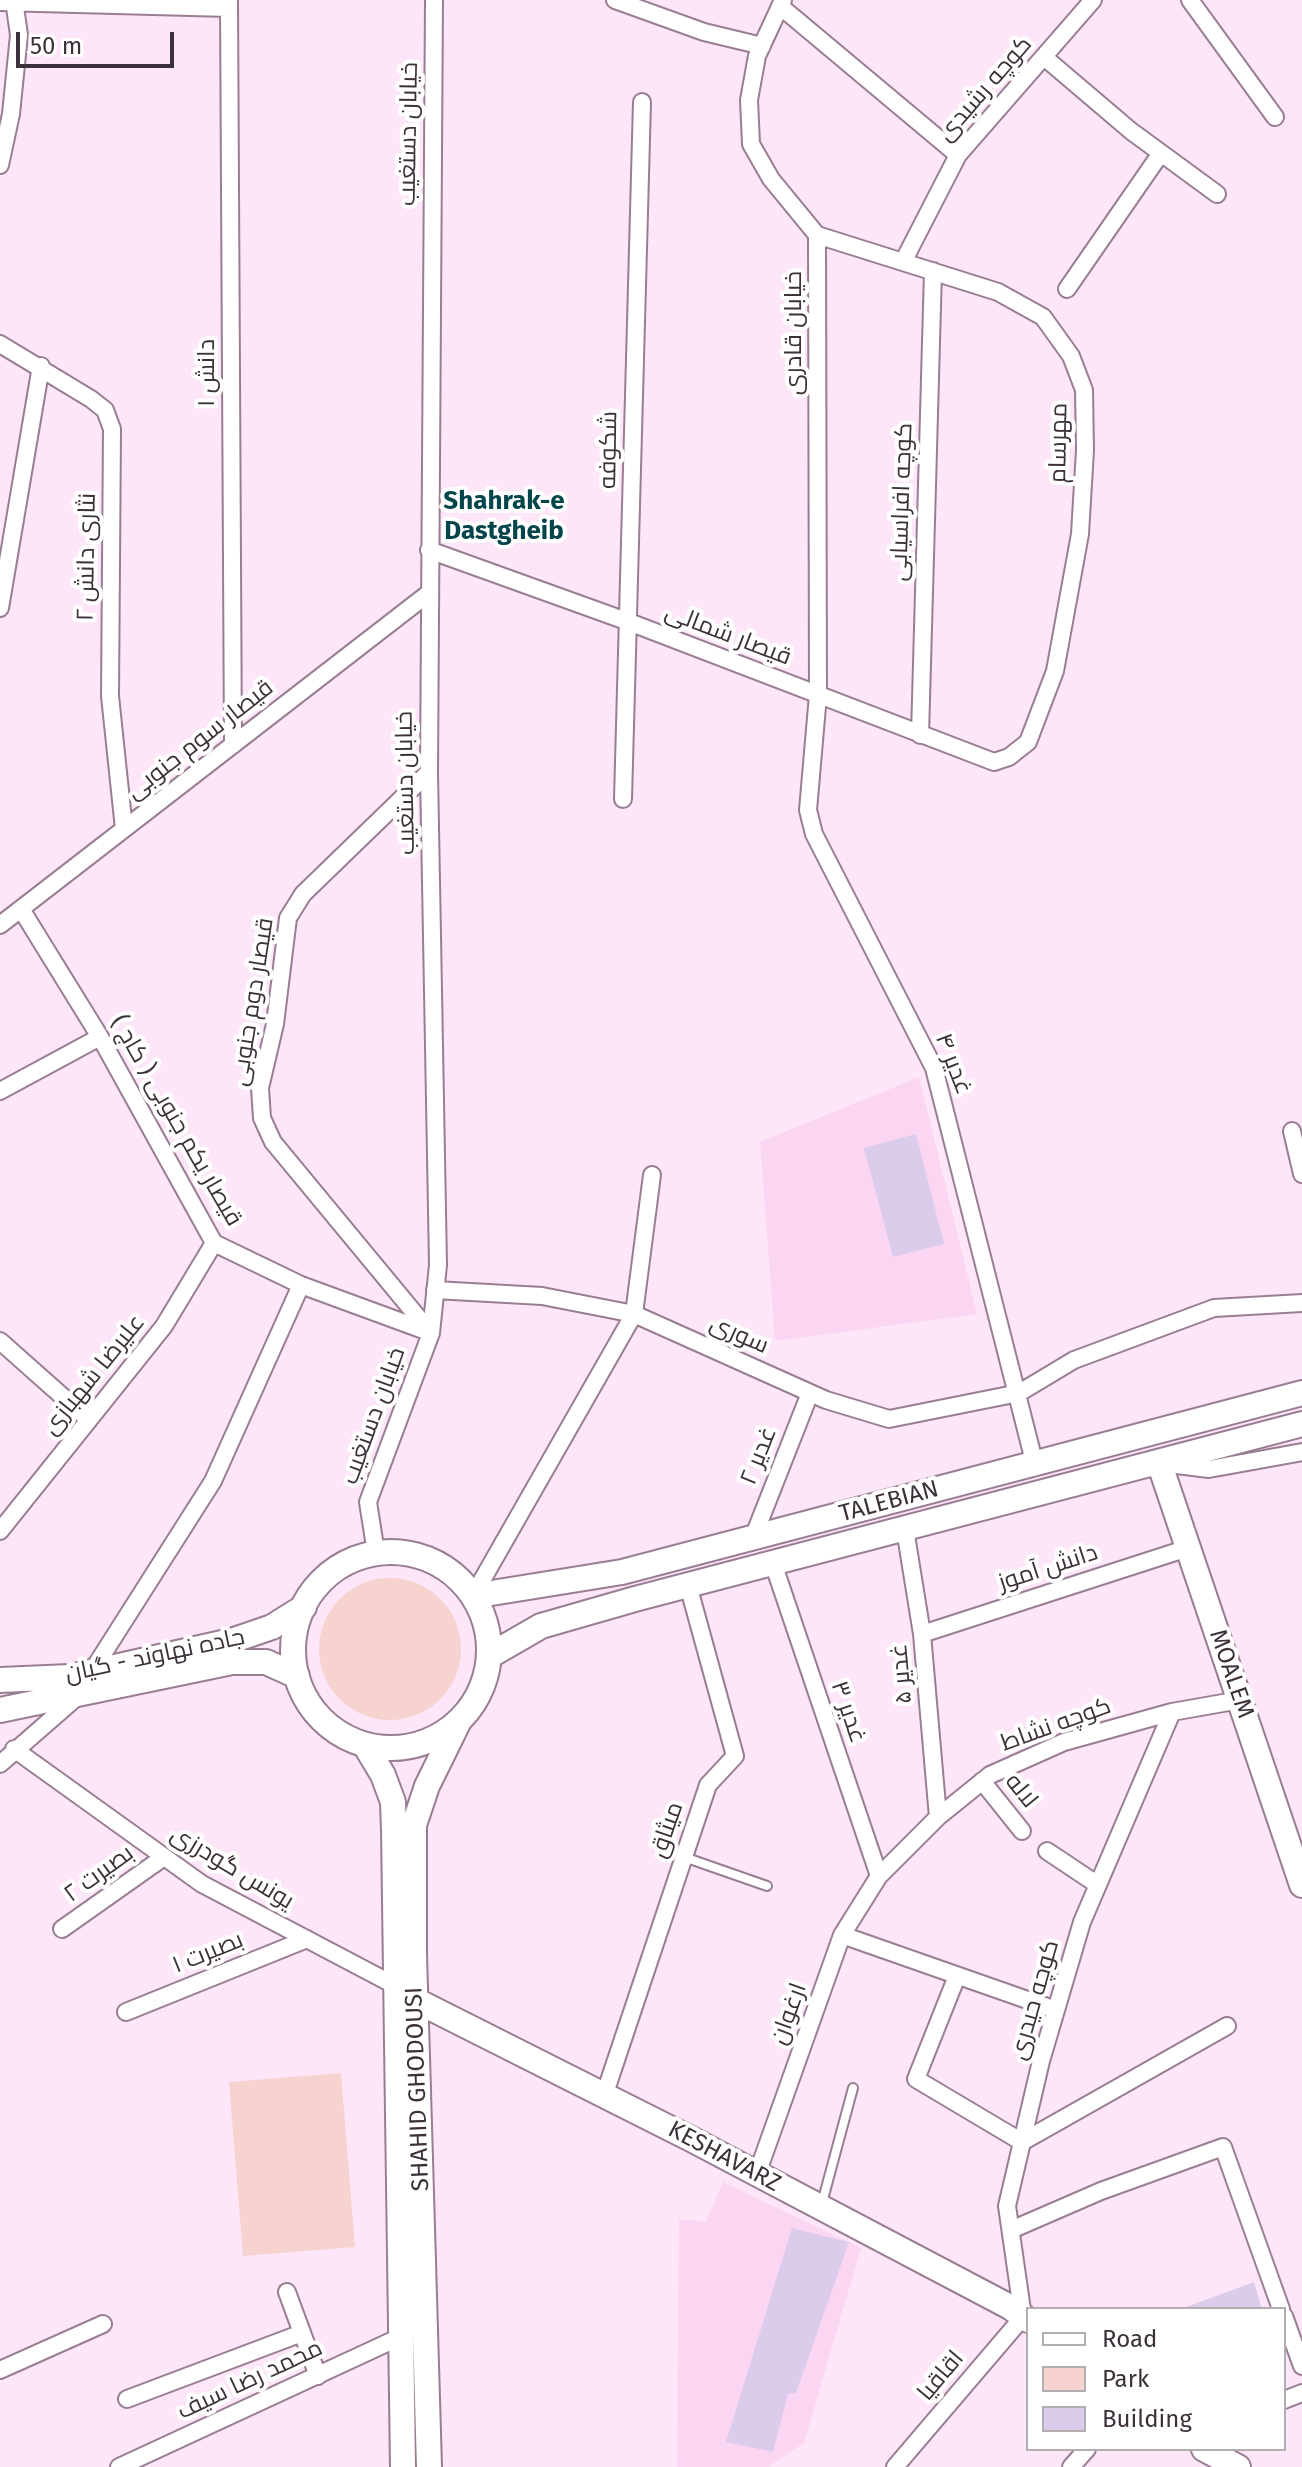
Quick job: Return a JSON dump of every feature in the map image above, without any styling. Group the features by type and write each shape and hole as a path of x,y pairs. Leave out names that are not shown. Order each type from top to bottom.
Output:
{"main road":[{"name":"TALEBIAN","path":"473,1596 622,1572 1302,1393"},
{"name":"TALEBIAN","path":"489,1656 541,1626 1302,1424"},
{"name":"MOALEM","path":"1159,1462 1302,1885"},
{"path":"404,1552 431,1560 454,1575 473,1596 488,1635 489,1656 474,1702 459,1721 431,1740 399,1748 365,1745 340,1734 319,1717 303,1694 297,1676 293,1640 304,1607 329,1574 351,1560 376,1553 404,1552"},
{"name":"جاده نهاوند - گیان","path":"0,1710 251,1636 304,1607"},
{"name":"جاده نهاوند - گیان","path":"0,1680 85,1684 250,1660 266,1662 297,1676"},
{"name":"SHAHID GHODOUSI","path":"429,2467 415,2000 414,1825 427,1786 459,1721"},
{"name":"SHAHID GHODOUSI","path":"365,1745 383,1775 393,1802 403,2467"},
{"name":"KESHAVARZ","path":"415,2000 757,2174 1025,2318"},
{"path":"1208,2451 1238,2467"}],"street":[{"name":"خیابان دستغیب","path":"376,1553 368,1502 431,1333 438,1249 429,772 434,0"},
{"path":"615,0 704,32 762,46"},
{"name":"کوچه رشیدی","path":"904,260 958,155 1093,0"},
{"path":"1190,0 1275,117"},
{"path":"0,165 11,114 19,35 9,2 229,4"},
{"path":"817,235 771,179 751,144 749,100 762,46 781,3 958,155"},
{"name":"دانش ۱","path":"229,4 233,745"},
{"path":"1044,57 1161,153 1217,194"},
{"name":"شکوفه","path":"623,799 642,102"},
{"path":"1067,289 1161,153"},
{"name":"مهرسام","path":"817,235 998,292 1043,317 1071,356 1084,390 1081,520 1068,609 1055,671 1028,742 1009,757"},
{"name":"خیابان قادری","path":"817,235 818,695"},
{"name":"کوچه افراسیابی","path":"920,735 933,271"},
{"name":"نثاری دانش ۲","path":"0,344 41,366 105,410 112,429 110,696 124,829"},
{"path":"0,608 41,366"},
{"name":"قیصار شمالی","path":"429,550 629,622 994,762 1009,757"},
{"name":"قیصار سوم جنوبی","path":"0,925 429,593"},
{"name":"غدیر ۴","path":"818,695 808,810 814,834 934,1068 1035,1465"},
{"name":"قیصار دوم جنوبی","path":"429,772 303,894 288,918 275,1024 260,1088 262,1118 273,1142 431,1333"},
{"name":"قیصار یکم جنوبی ( کاج )","path":"21,909 100,1037 214,1243 301,1285 431,1333"},
{"path":"0,1091 100,1037"},
{"path":"1292,1131 1302,1174"},
{"path":"473,1596 634,1314 652,1175"},
{"name":"علیرضا شهبازی","path":"0,1531 164,1326 214,1243"},
{"path":"0,1764 85,1684 213,1481 301,1285"},
{"name":"سوری","path":"435,1290 542,1296 634,1314 810,1393 889,1419 1019,1393 1074,1360 1214,1308 1302,1303"},
{"path":"0,1341 89,1420"},
{"name":"غدیر ۲","path":"753,1538 810,1393"},
{"path":"1159,1462 1209,1469 1302,1452"},
{"name":"غدیر ۵","path":"905,1529 922,1634 938,1817"},
{"name":"دانش آموز","path":"922,1634 1188,1548"},
{"name":"غدیر ۳","path":"773,1563 879,1876"},
{"name":"میثاق","path":"604,2096 708,1785 735,1756 688,1585"},
{"name":"کوچه نشاط","path":"879,1876 938,1817 982,1781 1064,1742 1172,1712 1240,1700"},
{"name":"کوچه حیدری","path":"1025,2318 1007,2206 1022,2142 1082,1922 1172,1712"},
{"name":"یونس گودرزی","path":"14,1749 202,1884 394,1985"},
{"name":"لاله","path":"982,1781 1022,1831"},
{"path":"1047,1851 1098,1885"},
{"name":"بصیرت ۲","path":"62,1929 164,1857"},
{"name":"ارغوان","path":"757,2174 842,1935 879,1876"},
{"path":"842,1935 1056,2010"},
{"name":"بصیرت ۱","path":"126,2012 307,1939"},
{"path":"957,1976 916,2079 1022,2142 1227,2026"},
{"path":"1011,2230 1101,2191 1223,2147 1280,2307"},
{"path":"287,2292 318,2376"},
{"name":"اقاقیا","path":"895,2467 1025,2318"},
{"path":"1286,2322 1302,2366"},
{"path":"0,2370 103,2324"},
{"path":"127,2399 302,2333"},
{"name":"محمد رضا سیف","path":"119,2467 142,2462 400,2337"},
{"path":"1071,2467 1085,2451"}],"lane":[{"path":"684,1857 767,1886"},
{"path":"821,2208 853,2088"}],"shaded area":[{"path":"919,1077 977,1314 775,1341 760,1142"},
{"path":"723,2182 861,2248 804,2443 768,2467 677,2467 679,2219 706,2222"}],"green space":[{"path":"390,1578 417,1583 440,1599 456,1622 461,1649 456,1676 440,1699 417,1715 390,1720 363,1715 340,1699 324,1676 319,1649 324,1622 340,1599 363,1583"},
{"path":"341,2073 355,2247 243,2256 229,2082"}],"building":[{"path":"916,1134 944,1244 893,1257 864,1148"},
{"path":"792,2228 849,2242 796,2393 788,2394 773,2452 726,2442"},
{"path":"1254,2282 1261,2307 1186,2307"}],"district":[{"name":"Shahrak-e Dastgheib","path":"504,517"}]}
